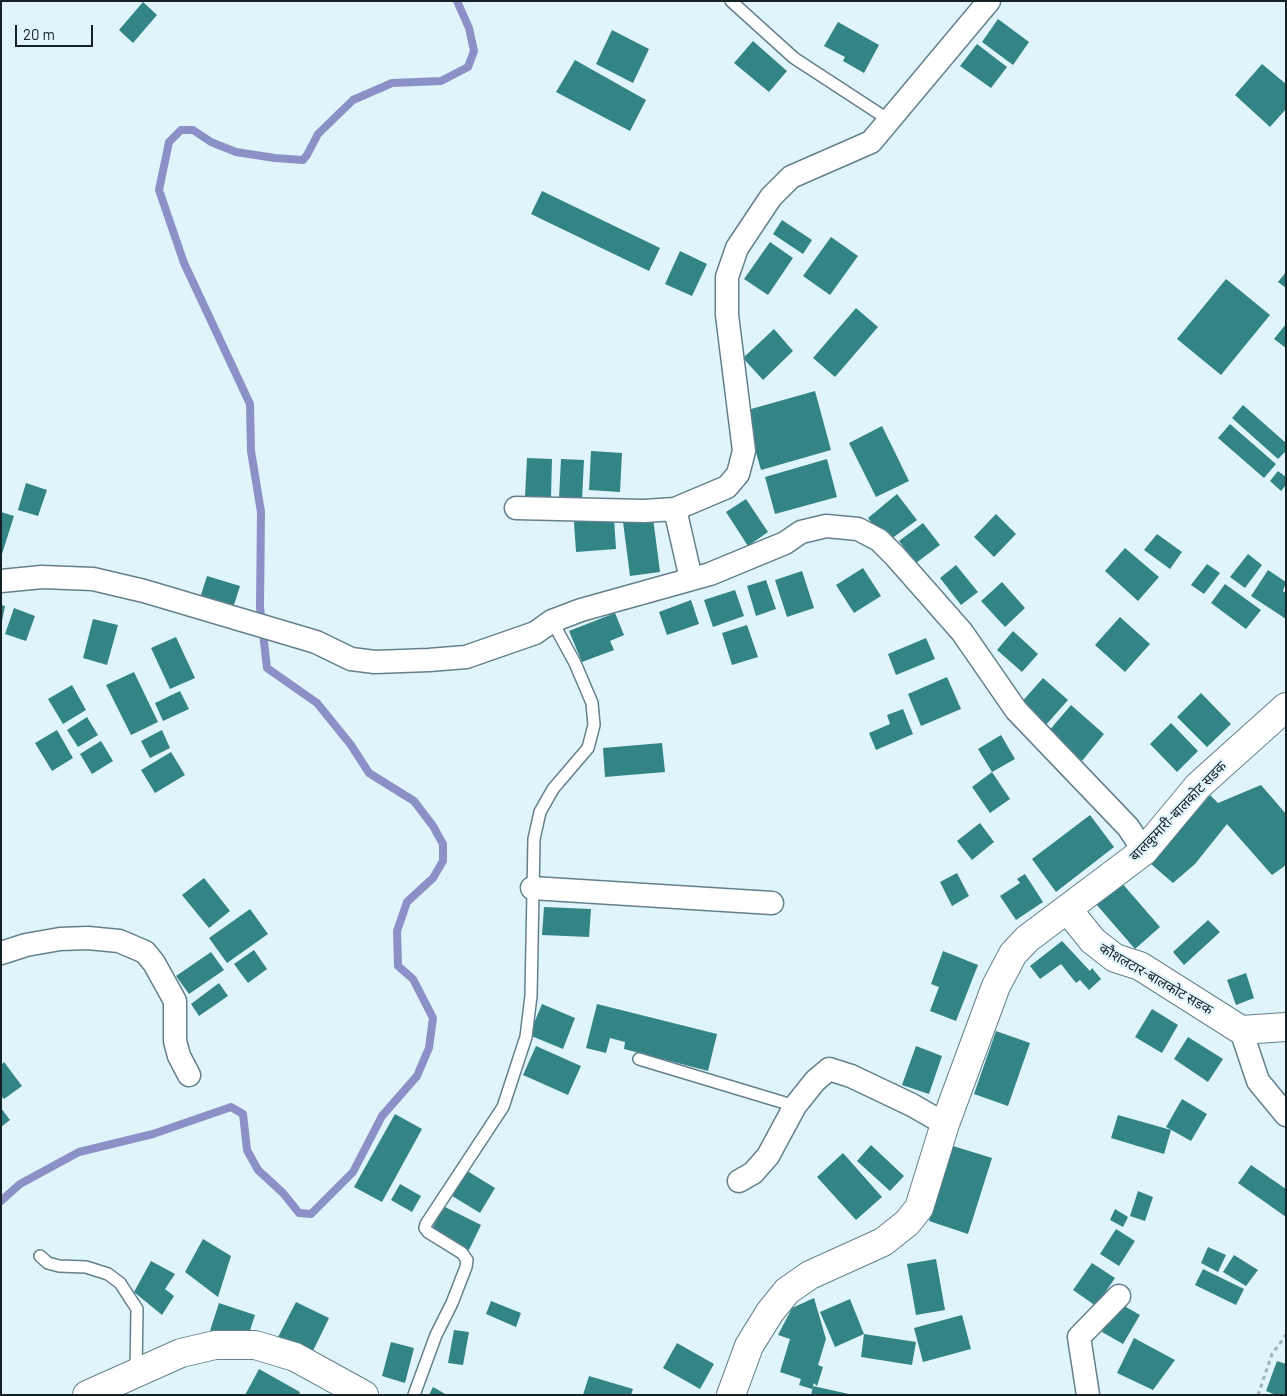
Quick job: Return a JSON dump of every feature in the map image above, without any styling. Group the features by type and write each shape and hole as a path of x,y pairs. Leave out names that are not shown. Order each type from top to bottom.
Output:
{"main road":[{"name":"बालकुमारी-बालकोट सडक","path":"731,1395 749,1346 770,1312 787,1291 810,1276 883,1242 907,1223 919,1208 946,1124 996,986 1013,954 1027,939 1144,851 1198,786 1286,707"},
{"name":"कौशलटार-बालकोट सडक","path":"1068,910 1093,941 1115,958 1140,966 1241,1030"},
{"path":"1241,1030 1286,1027"},
{"path":"87,1395 181,1353 215,1345 255,1345 295,1357 364,1395"}],"street":[{"path":"516,508 644,511 676,509 727,487 738,474 744,451 727,315 727,277 737,248 771,197 791,177 871,142 989,1"},
{"path":"676,509 691,580"},
{"path":"1,581 42,577 93,579 144,591 316,642 351,659 375,662 466,656 534,634 552,621 581,610 710,574 786,543 801,532 826,526 858,529 879,540 895,556 962,632 1016,710 1128,827 1144,851"},
{"path":"532,888 772,904"},
{"path":"1,953 26,945 60,939 88,938 119,941 145,952 175,1001 175,1042 179,1056 190,1076"},
{"path":"1241,1030 1258,1081 1286,1116"},
{"path":"739,1181 753,1173 768,1156 795,1106 816,1081 829,1070 840,1071 860,1080 946,1124"},
{"path":"1088,1395 1079,1337 1119,1296"}],"lane":[{"path":"731,1 794,58 889,120"},
{"path":"414,1395 436,1335 452,1303 466,1267 466,1260 462,1253 428,1232 426,1224 503,1107 526,1037 531,996 534,839 540,812 553,789 588,748 594,725 592,703 575,663 552,621"},
{"path":"639,1059 795,1106"},
{"path":"40,1256 48,1262 59,1266 86,1267 108,1274 120,1283 137,1309 136,1373"}],"path":[{"path":"1258,1395 1272,1354 1286,1335"}],"building":[{"path":"143,2 157,15 133,43 119,30"},
{"path":"998,19 1029,42 1013,65 982,42"},
{"path":"838,22 879,45 864,73 843,61 845,57 824,46"},
{"path":"612,30 649,49 633,83 596,64"},
{"path":"753,41 787,71 769,92 734,63"},
{"path":"977,44 1007,67 991,88 960,66"},
{"path":"575,60 646,100 630,131 556,92"},
{"path":"1262,64 1286,84 1286,109 1270,127 1235,95"},
{"path":"542,191 660,248 649,271 531,214"},
{"path":"782,220 812,240 803,254 773,234"},
{"path":"831,237 858,256 830,295 803,276"},
{"path":"770,242 793,258 768,295 744,279"},
{"path":"680,251 707,264 692,296 665,284"},
{"path":"1286,272 1286,288 1278,282"},
{"path":"1226,279 1270,315 1221,375 1177,339"},
{"path":"856,308 878,327 835,377 813,358"},
{"path":"1286,324 1286,348 1274,339"},
{"path":"774,329 793,351 763,380 743,358"},
{"path":"815,391 831,450 761,470 744,411"},
{"path":"1243,405 1286,443 1286,451 1278,459 1232,418"},
{"path":"1230,424 1276,464 1264,478 1218,438"},
{"path":"882,426 909,481 876,497 849,443"},
{"path":"591,451 622,453 620,492 589,490"},
{"path":"527,458 552,459 551,498 525,497"},
{"path":"561,459 584,460 582,500 559,499"},
{"path":"827,459 837,497 775,514 765,477"},
{"path":"1278,471 1286,477 1286,485 1281,491 1270,481"},
{"path":"26,483 47,490 38,516 18,510"},
{"path":"897,494 917,520 887,542 868,518"},
{"path":"746,499 768,532 748,546 726,512"},
{"path":"1,512 14,516 2,554 1,554"},
{"path":"996,514 1016,534 994,557 974,537"},
{"path":"653,518 660,572 630,576 623,522"},
{"path":"614,519 616,549 576,552 574,522"},
{"path":"923,523 940,545 916,563 899,541"},
{"path":"1157,534 1182,552 1170,569 1144,550"},
{"path":"1125,548 1159,577 1138,601 1105,571"},
{"path":"1248,554 1262,565 1245,588 1230,577"},
{"path":"1207,564 1220,573 1204,594 1191,585"},
{"path":"956,565 978,592 961,605 940,578"},
{"path":"863,568 881,596 854,613 836,585"},
{"path":"1268,570 1286,582 1283,591 1286,593 1286,619 1251,596"},
{"path":"802,571 814,608 787,617 775,580"},
{"path":"207,576 240,586 233,608 200,598"},
{"path":"766,580 776,609 756,616 747,586"},
{"path":"1002,582 1025,608 1005,627 981,601"},
{"path":"1225,584 1261,610 1246,629 1211,603"},
{"path":"735,590 744,616 713,627 704,600"},
{"path":"691,600 699,624 667,635 659,612"},
{"path":"1,605 5,606 2,621 1,621"},
{"path":"14,608 35,616 26,641 5,634"},
{"path":"615,613 624,635 610,641 614,650 582,662 569,631"},
{"path":"1120,617 1150,644 1125,672 1095,645"},
{"path":"93,619 118,625 107,665 83,658"},
{"path":"747,625 758,657 732,665 722,633"},
{"path":"1013,631 1038,654 1022,672 997,650"},
{"path":"176,637 195,678 170,689 151,648"},
{"path":"926,638 935,659 896,675 888,654"},
{"path":"134,672 158,722 131,735 106,685"},
{"path":"947,677 961,709 921,726 908,694"},
{"path":"1043,678 1068,700 1045,726 1020,704"},
{"path":"72,685 86,710 63,724 48,699"},
{"path":"180,691 189,709 163,721 155,703"},
{"path":"1201,693 1231,724 1207,747 1177,717"},
{"path":"1071,705 1104,734 1082,761 1048,732"},
{"path":"903,709 913,734 876,750 869,733 890,724 887,715"},
{"path":"87,717 98,735 78,747 67,730"},
{"path":"1171,723 1198,751 1177,772 1150,744"},
{"path":"57,730 73,758 52,771 35,743"},
{"path":"162,730 170,748 150,758 141,741"},
{"path":"1001,735 1015,759 992,772 978,749"},
{"path":"101,741 113,761 92,774 80,754"},
{"path":"662,743 665,772 605,777 603,748"},
{"path":"171,752 185,775 155,793 141,770"},
{"path":"992,772 1010,799 990,813 972,787"},
{"path":"1261,785 1286,814 1286,865 1272,875 1227,824 1195,864 1173,883 1151,864 1210,795 1218,803"},
{"path":"1090,815 1114,847 1056,892 1032,859"},
{"path":"980,823 994,842 972,860 957,841"},
{"path":"957,873 969,896 952,906 940,882"},
{"path":"1025,874 1043,902 1016,920 1000,896 1020,883 1017,879"},
{"path":"204,878 230,911 209,928 182,895"},
{"path":"1121,882 1160,927 1135,949 1096,904"},
{"path":"544,907 591,909 589,937 542,935"},
{"path":"250,909 268,934 227,963 209,938"},
{"path":"1208,920 1220,932 1184,965 1173,952"},
{"path":"1062,941 1090,971 1092,968 1101,979 1089,990 1080,980 1076,983 1061,964 1040,979 1030,966"},
{"path":"254,950 267,969 248,983 234,964"},
{"path":"943,951 978,965 956,1021 930,1011 939,987 931,984"},
{"path":"211,952 224,970 189,994 176,976"},
{"path":"1246,973 1254,998 1236,1005 1227,980"},
{"path":"219,983 228,996 199,1016 191,1004"},
{"path":"542,1004 575,1018 563,1049 529,1035"},
{"path":"597,1004 717,1034 708,1071 624,1049 625,1042 610,1038 606,1053 586,1048"},
{"path":"1152,1009 1178,1025 1162,1053 1135,1037"},
{"path":"996,1031 1030,1043 1008,1106 974,1094"},
{"path":"1188,1037 1223,1059 1208,1082 1174,1059"},
{"path":"536,1046 581,1066 568,1095 523,1075"},
{"path":"916,1046 942,1056 929,1094 902,1085"},
{"path":"4,1062 22,1086 4,1099 1,1096 1,1065"},
{"path":"1182,1099 1207,1114 1191,1141 1166,1127"},
{"path":"1,1108 10,1120 1,1127"},
{"path":"395,1114 422,1129 382,1202 354,1187"},
{"path":"1118,1115 1171,1130 1164,1154 1111,1138"},
{"path":"871,1145 904,1176 890,1191 857,1161"},
{"path":"953,1146 992,1158 968,1234 929,1221"},
{"path":"843,1153 882,1197 856,1220 817,1177"},
{"path":"1251,1165 1286,1189 1286,1217 1238,1183"},
{"path":"464,1169 495,1188 480,1213 449,1194"},
{"path":"400,1184 421,1196 412,1212 391,1200"},
{"path":"1138,1191 1153,1197 1145,1221 1130,1216"},
{"path":"443,1206 481,1225 469,1250 431,1231"},
{"path":"1115,1209 1128,1217 1123,1227 1110,1220"},
{"path":"1116,1229 1135,1241 1119,1266 1100,1254"},
{"path":"203,1239 231,1256 218,1297 185,1272"},
{"path":"1208,1247 1226,1255 1218,1272 1201,1263"},
{"path":"1234,1255 1258,1270 1246,1286 1223,1272"},
{"path":"936,1259 945,1310 916,1315 907,1264"},
{"path":"151,1261 175,1274 165,1289 174,1296 162,1315 134,1292"},
{"path":"1092,1263 1115,1278 1096,1306 1073,1290"},
{"path":"1203,1269 1244,1289 1236,1305 1195,1285"},
{"path":"814,1298 826,1339 818,1365 823,1367 817,1386 814,1383 812,1389 799,1385 801,1379 780,1372 790,1339 778,1335 792,1308"},
{"path":"850,1299 864,1334 835,1347 820,1312"},
{"path":"491,1301 521,1313 516,1327 486,1314"},
{"path":"296,1302 329,1318 311,1355 277,1339"},
{"path":"219,1303 255,1315 246,1343 210,1331"},
{"path":"1119,1303 1140,1315 1123,1344 1102,1332"},
{"path":"962,1315 971,1349 923,1362 914,1328"},
{"path":"454,1330 469,1332 463,1365 448,1363"},
{"path":"864,1334 916,1342 912,1365 861,1357"},
{"path":"1134,1338 1175,1360 1153,1390 1117,1373"},
{"path":"391,1342 414,1348 405,1383 382,1376"},
{"path":"677,1343 714,1364 700,1389 663,1368"},
{"path":"1277,1361 1286,1364 1286,1395 1276,1395 1266,1391"},
{"path":"259,1369 300,1392 299,1395 245,1395"},
{"path":"589,1376 633,1389 631,1395 583,1395"},
{"path":"813,1386 849,1394 849,1395 811,1395"},
{"path":"433,1387 447,1395 429,1395"}],"waterway":[{"path":"1,1201 20,1184 79,1152 153,1134 231,1107 243,1114 247,1150 258,1170 283,1193 299,1213 311,1214 353,1172 382,1116 417,1076 429,1048 433,1018 413,979 398,966 397,931 407,902 433,878 443,861 443,844 433,826 414,801 369,773 351,745 317,703 267,668 260,607 261,512 251,451 250,404 184,263 159,190 169,142 181,130 193,130 211,142 236,152 303,160 318,134 353,100 392,83 441,81 468,67 474,51 469,28 457,1"}]}
